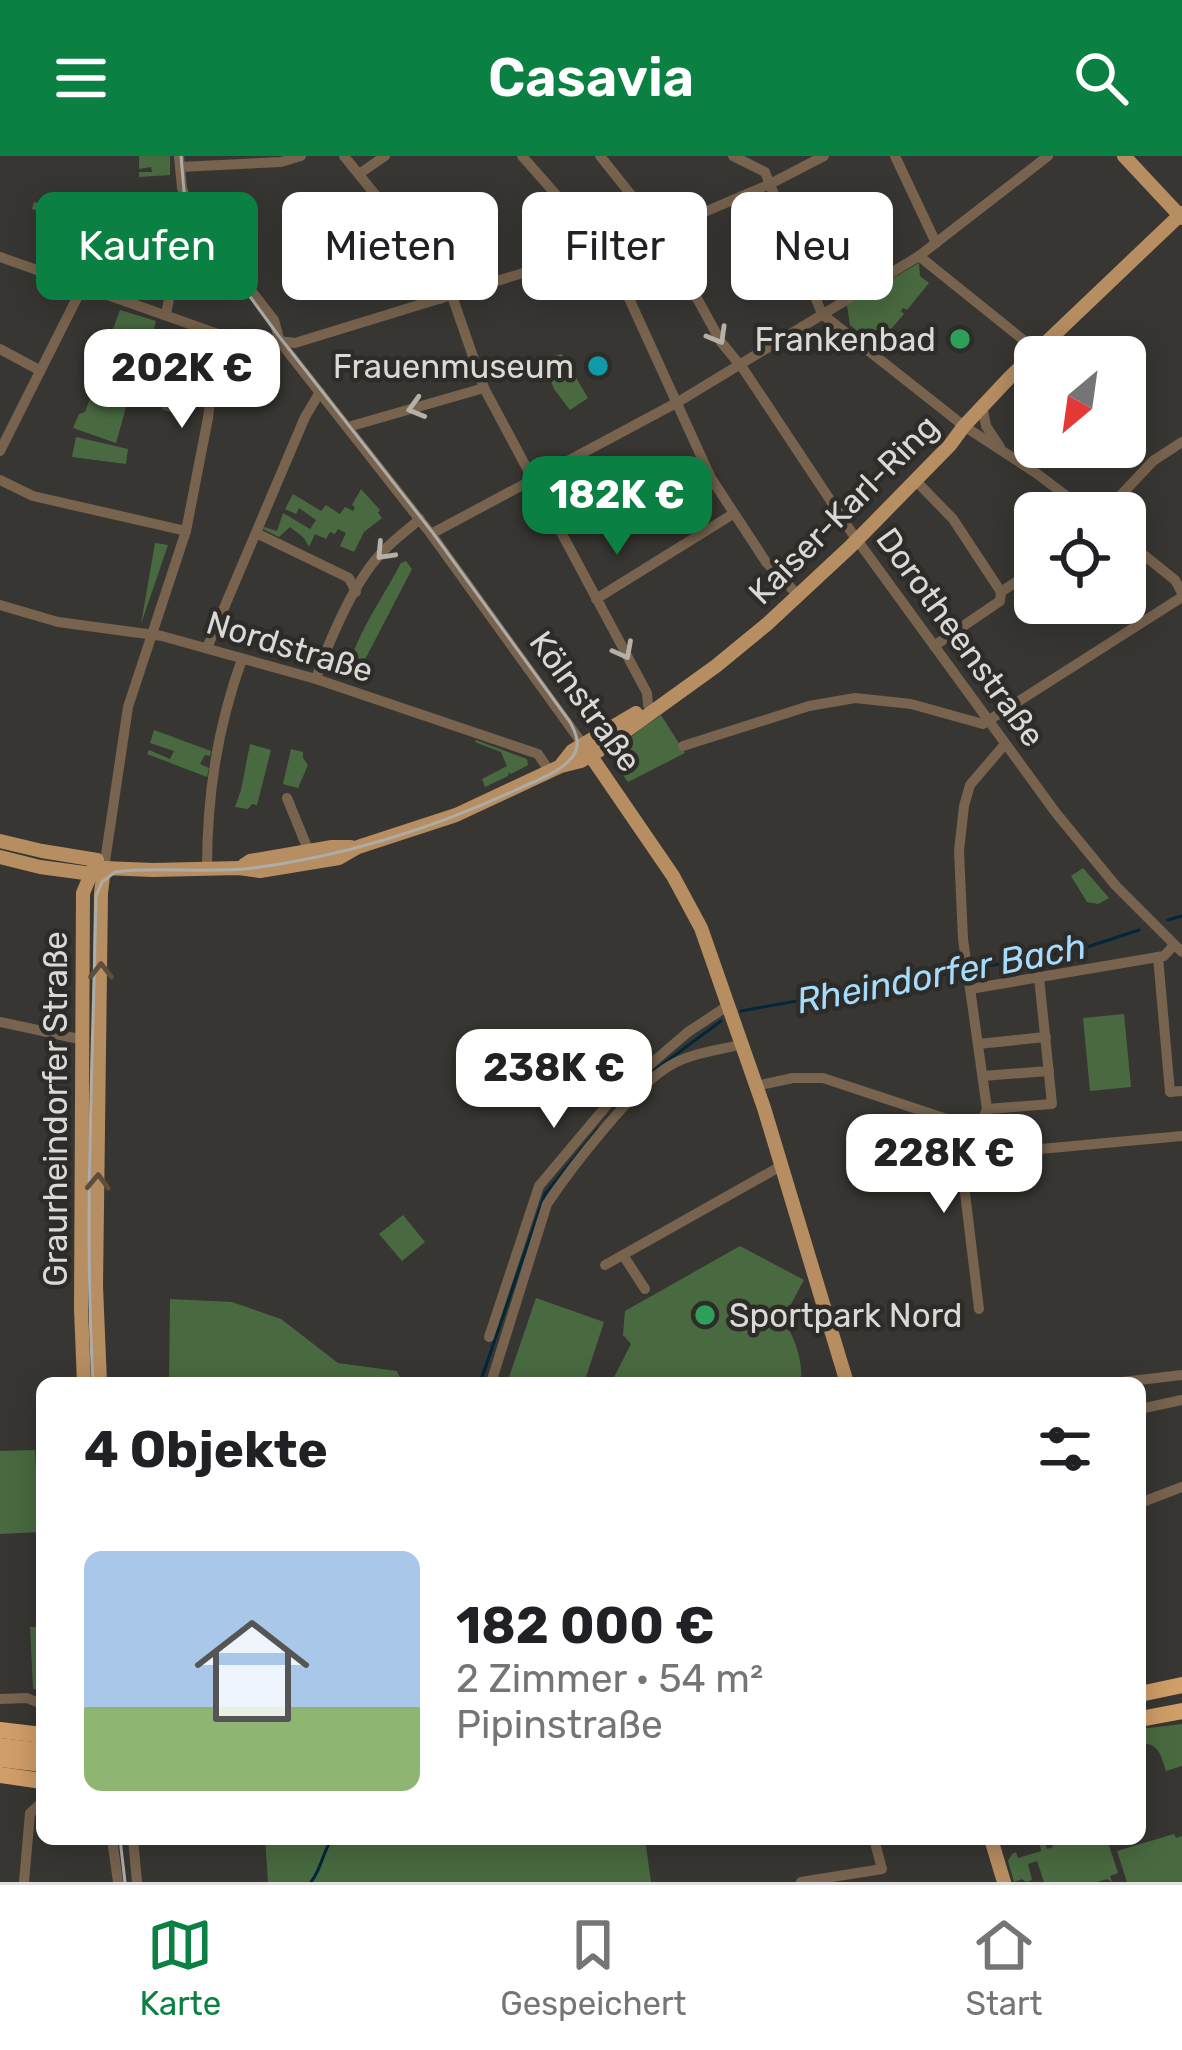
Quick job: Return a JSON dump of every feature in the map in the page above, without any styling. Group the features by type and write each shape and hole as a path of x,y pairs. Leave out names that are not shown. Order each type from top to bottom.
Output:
{"highway":[{"path":"1146,1693 1182,1685"},
{"path":"1146,1703 1182,1697"},
{"path":"1146,1718 1182,1713"},
{"path":"0,1730 36,1734"},
{"path":"0,1746 36,1750"},
{"path":"0,1759 36,1763"},
{"path":"0,1775 36,1780"}],"main road":[{"path":"1053,336 1181,216 1124,156"},
{"path":"964,426 1014,374"},
{"name":"Kaiser-Karl-Ring","path":"98,867 260,871 308,864 437,823 555,769 716,666 766,625 964,426"},
{"name":"Kaiser-Karl-Ring","path":"594,748 714,656 855,536 946,438 964,426"},
{"path":"555,769 610,781 608,764 594,748"},
{"name":"Kölnstraße","path":"594,748 691,908 743,1044 845,1377"},
{"path":"0,841 98,867"},
{"name":"Kaiser-Karl-Ring","path":"239,868 250,861 358,847"},
{"path":"0,857 67,871 98,867"},
{"name":"Graurheindorfer Straße","path":"98,867 83,893 94,1042 100,1377"},
{"name":"Graurheindorfer Straße","path":"84,1377 82,1058 94,1042 102,910 98,867"},
{"path":"102,910 105,895 124,870"},
{"path":"67,871 83,893"},
{"path":"993,1845 1004,1882"}],"street":[{"path":"179,161 281,162 302,156"},
{"path":"344,156 373,192"},
{"path":"359,174 385,156"},
{"path":"522,156 554,192"},
{"name":"Dorotheenstraße","path":"600,156 629,192"},
{"path":"707,211 824,156"},
{"path":"895,156 936,243"},
{"path":"431,534 677,402 919,256 1048,156"},
{"path":"742,158 765,172 822,314 964,426 1059,492"},
{"name":"Kölnstraße","path":"179,161 183,192"},
{"path":"1160,196 1179,195"},
{"path":"919,256 1018,336"},
{"path":"0,257 36,270"},
{"name":"Kölnstraße","path":"258,299 274,320 277,342 420,519 573,730 594,748"},
{"path":"0,451 76,300"},
{"path":"124,300 218,334 296,344 436,300"},
{"path":"166,314 169,300"},
{"path":"447,300 484,388 647,693 648,705"},
{"path":"630,300 711,478 766,562 792,589"},
{"name":"Dorotheenstraße","path":"698,300 721,341 855,536 1005,744 1086,851 1178,949"},
{"name":"Graurheindorfer Straße","path":"98,867 107,840 128,707 186,531 218,334"},
{"path":"0,349 39,370"},
{"path":"348,428 484,388"},
{"path":"206,648 320,392"},
{"path":"982,405 986,426 1006,454"},
{"path":"1124,492 1154,461 1182,442"},
{"path":"0,480 33,496 186,531"},
{"path":"915,480 952,519 1000,592 1000,601 934,646"},
{"path":"596,598 733,514"},
{"path":"316,679 325,652 375,560 420,519"},
{"path":"256,533 349,578 356,592"},
{"path":"683,746 808,706 855,698 940,710 979,724 989,721 1182,595 1174,580 1146,557"},
{"path":"1000,592 1014,583"},
{"name":"Nordstraße","path":"0,605 58,622 152,634 316,679 538,754 555,769"},
{"path":"1160,611 1182,615"},
{"path":"207,870 210,792 221,722 242,659"},
{"path":"573,730 587,734 594,748"},
{"path":"979,1309 962,1168 987,1108 958,874 965,800 974,777 1005,744"},
{"path":"287,798 307,847 314,851"},
{"path":"969,982 1040,977 1164,956 1178,949"},
{"path":"1158,957 1176,1091"},
{"path":"987,1108 1052,1104 1040,977"},
{"path":"489,1337 539,1186 617,1092 729,1006"},
{"path":"0,1022 94,1042"},
{"path":"62,1035 82,1058"},
{"path":"978,1044 1046,1037"},
{"path":"493,1377 548,1204 560,1186 628,1104 669,1066 743,1044"},
{"path":"750,1066 786,1078 824,1078 950,1120 1009,1152 1182,1136"},
{"path":"983,1076 1049,1071"},
{"path":"756,1086 786,1078"},
{"path":"764,1109 770,1093 786,1078"},
{"path":"604,1265 781,1166"},
{"path":"623,1255 645,1288"},
{"path":"1146,1379 1182,1375"},
{"path":"1146,1408 1182,1400"},
{"path":"1146,1501 1182,1487"},
{"path":"0,1699 36,1702"},
{"path":"24,1882 30,1813 36,1808"},
{"path":"113,1845 118,1882"},
{"path":"134,1845 137,1882"},
{"path":"801,1882 884,1875 876,1845"}],"green space":[{"path":"139,156 170,156 170,175 139,177 139,172 152,172 151,167 139,169"},
{"path":"919,263 920,276 929,283 907,310 903,308 904,314 886,335 867,339 850,325 847,305 856,300 893,300 893,278"},
{"path":"120,310 156,321 152,336 157,339 130,393 116,443 73,428 85,412"},
{"path":"190,350 197,350 193,411 163,410 161,407"},
{"path":"562,354 588,398 570,410 554,389 542,358"},
{"path":"76,437 128,449 126,464 72,457"},
{"path":"361,489 382,518 364,532 354,552 340,546 346,533 338,529 326,539 315,534 309,547 290,527 279,537 263,529 277,531 283,513 310,529 316,520 299,508 296,514 285,509 293,494 321,511 326,505 340,514 345,507 353,511"},
{"path":"155,543 168,545 141,624"},
{"path":"406,561 412,569 358,673 348,681 362,633"},
{"path":"661,715 685,753 628,782 616,765 622,748"},
{"path":"154,730 211,751 200,764 209,768 207,777 147,754 149,750 170,759 174,751 150,743"},
{"path":"476,740 527,759 528,765 485,787 482,779 507,766 501,752"},
{"path":"250,744 271,750 257,805 248,809 235,807"},
{"path":"291,749 303,752 308,765 298,788 283,784"},
{"path":"1083,868 1109,898 1098,904 1087,902 1071,876"},
{"path":"1124,1014 1131,1087 1090,1091 1083,1018"},
{"path":"403,1215 425,1242 402,1261 379,1234"},
{"name":"Sportpark Nord","path":"740,1246 804,1280 783,1319 797,1350 801,1377 614,1377 631,1344 623,1335 625,1311"},
{"path":"536,1298 604,1322 586,1377 509,1377"},
{"path":"170,1299 232,1302 281,1319 338,1363 397,1371 400,1377 169,1377"},
{"path":"35,1450 36,1532 0,1534 0,1451"},
{"path":"30,1627 36,1627 36,1689"},
{"path":"1182,1724 1182,1766 1166,1771 1161,1755 1146,1744 1146,1728"},
{"path":"1182,1836 1182,1882 1127,1882 1117,1851"},
{"path":"265,1845 646,1845 651,1882 268,1882"},
{"path":"1040,1845 1109,1845 1118,1873 1110,1876 1112,1882 1044,1882 1037,1861 1028,1864 1032,1880 1014,1882 1008,1861 1012,1854 1016,1852 1018,1858 1041,1851"}],"waterway":[{"name":"Rheindorfer Bach","path":"1168,920 1182,916"},
{"name":"Rheindorfer Bach","path":"971,969 1081,949 1139,930"},
{"name":"Rheindorfer Bach","path":"741,1011 962,971"},
{"name":"Rheindorfer Bach","path":"655,1070 721,1021"},
{"name":"Rheindorfer Bach","path":"482,1377 545,1194 598,1129"},
{"name":"Rheindorfer Bach","path":"311,1882 329,1845"}],"tram line":[{"path":"93,1377 90,1140 96,896 102,882 115,872 236,870 288,863 388,839 454,817 548,776 568,762 577,743 570,722 433,533 197,224 184,191 181,156"},
{"path":"121,1845 125,1882"}],"place":[{"name":"Frankenbad","path":"960,339"},
{"name":"Frauenmuseum","path":"598,366"},
{"name":"Sportpark Nord","path":"705,1315"}]}
